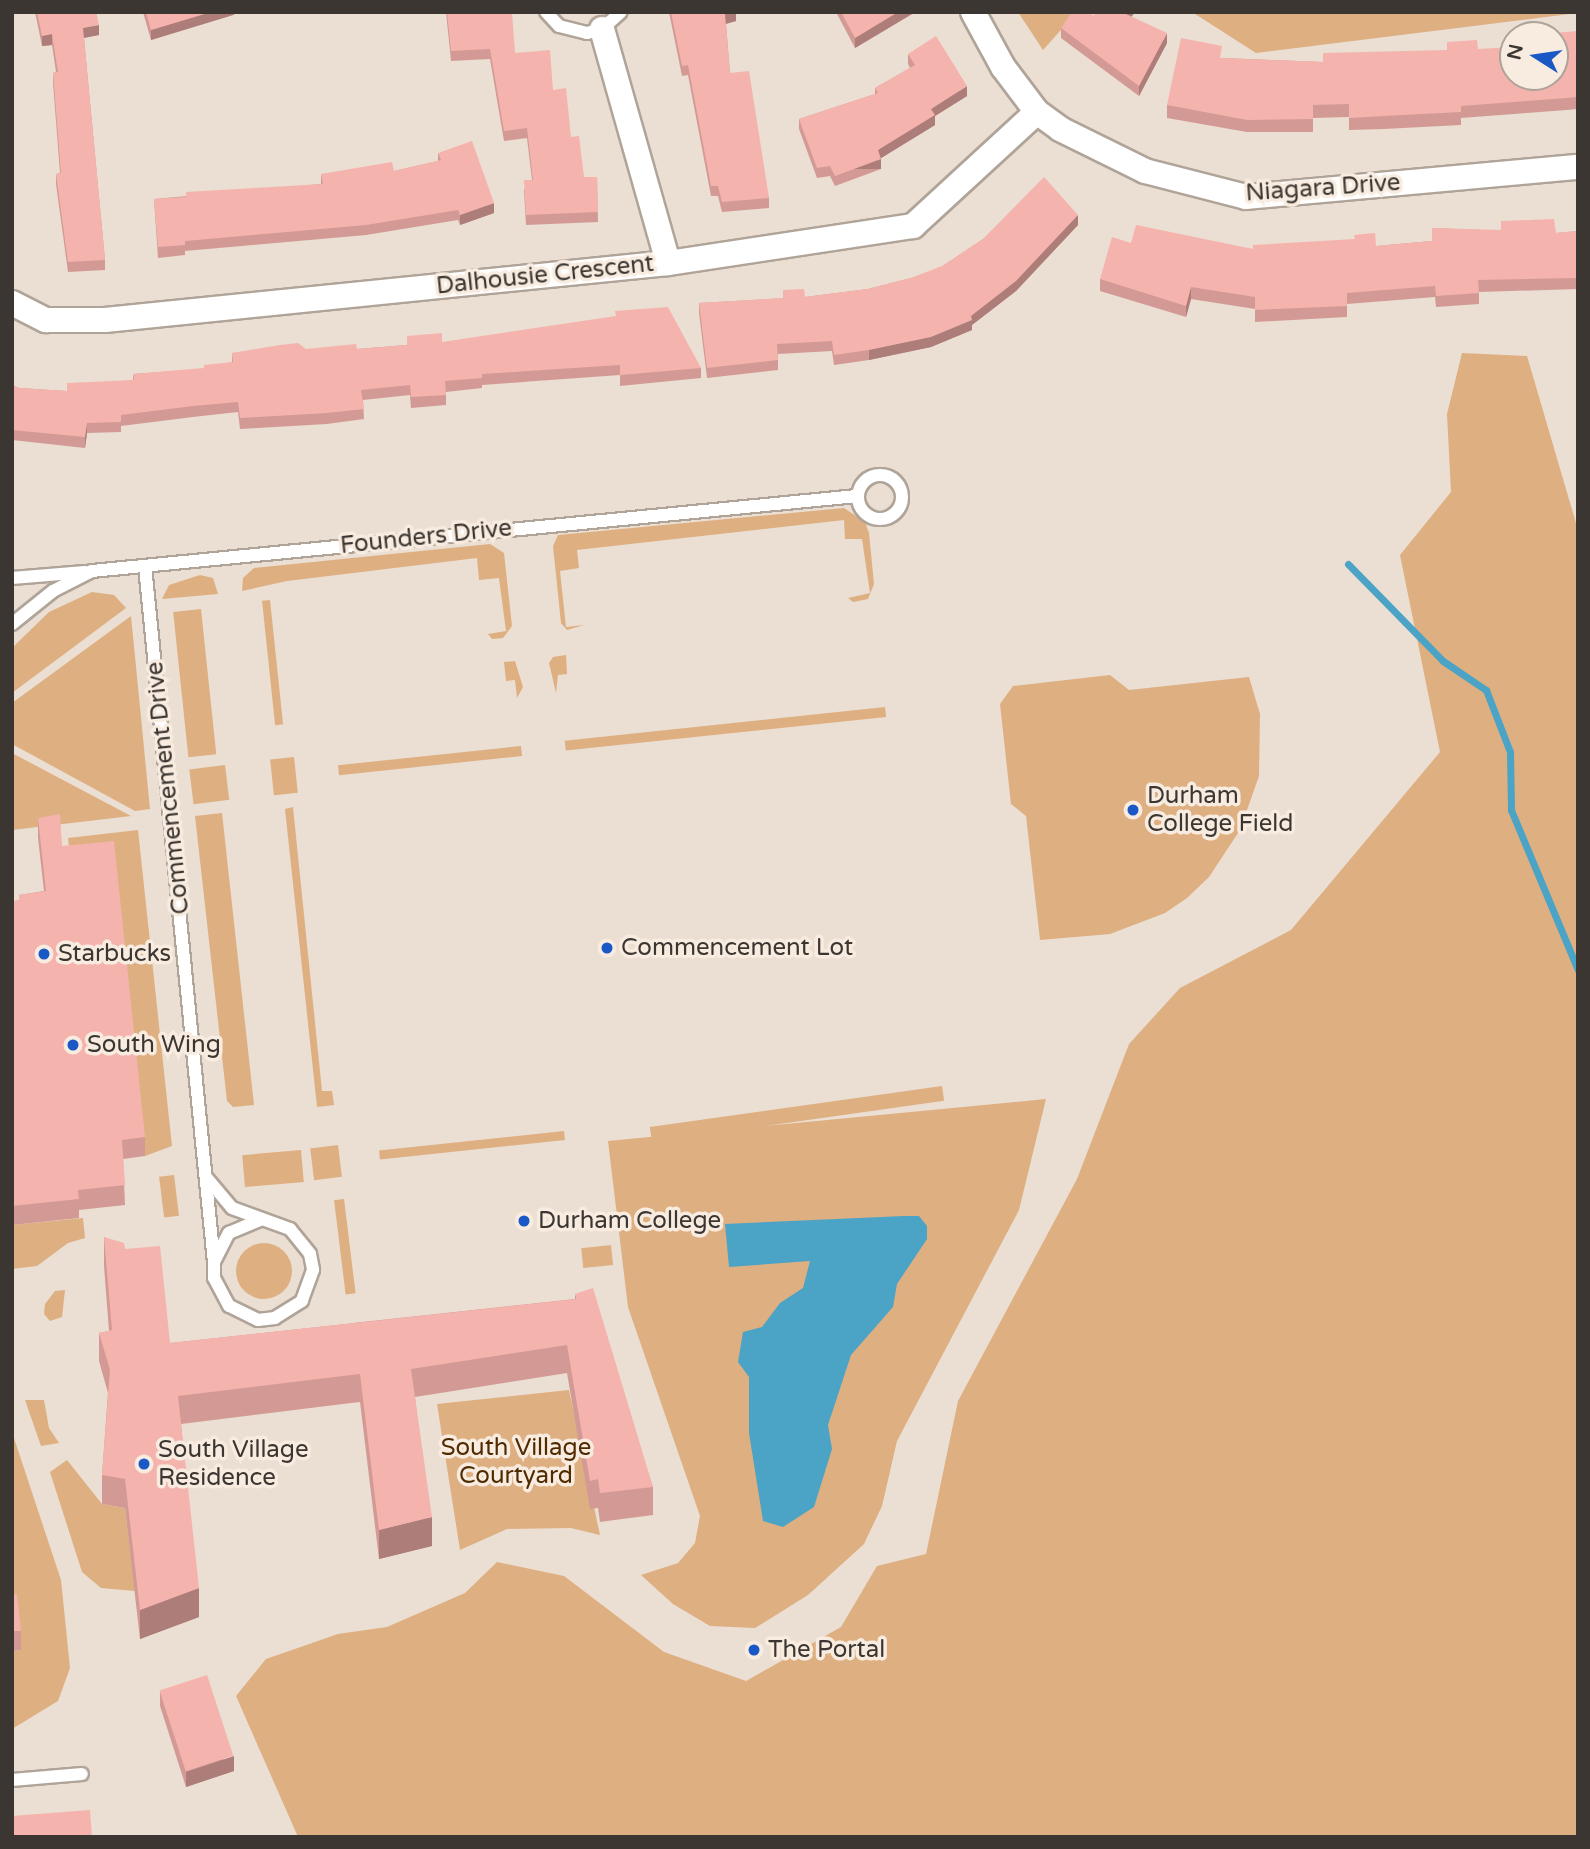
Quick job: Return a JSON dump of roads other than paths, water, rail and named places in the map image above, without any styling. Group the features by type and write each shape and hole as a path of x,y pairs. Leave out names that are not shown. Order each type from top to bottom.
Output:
{"street":[{"name":"Niagara Drive","path":"973,12 1003,67 1037,112 1067,133 1145,171 1246,197 1578,167"},
{"path":"602,29 668,263"},
{"name":"Dalhousie Crescent","path":"12,303 46,320 106,320 668,263 913,226 1037,112"}],"lane":[{"path":"546,12 573,32 602,29 621,12"},
{"name":"Founders Drive","path":"12,624 53,591 92,571 857,496"},
{"name":"Commencement Drive","path":"145,566 214,1262 219,1294 243,1315 275,1318 296,1306 310,1286 310,1254 290,1228 259,1220 232,1208 206,1177"},
{"path":"12,578 92,571"},
{"path":"214,1262 229,1233 259,1220"},
{"path":"12,1780 82,1774"}],"water":[{"path":"919,1216 927,1226 927,1239 897,1284 893,1307 851,1355 828,1425 832,1449 814,1507 783,1527 763,1521 749,1433 749,1377 738,1362 743,1332 762,1327 780,1303 803,1288 810,1261 729,1267 725,1224"}],"waterway":[{"path":"1348,564 1443,661 1486,690 1510,752 1511,810 1578,970"}],"place":[{"name":"Durham College Field","path":"1133,810"},
{"name":"Commencement Lot","path":"607,948"},
{"name":"Starbucks","path":"44,954"},
{"name":"South Wing","path":"73,1045"},
{"name":"Durham College","path":"524,1221"},
{"name":"South Village Residence","path":"144,1464"},
{"name":"The Portal","path":"754,1650"}],"park label":[{"name":"South Village Courtyard","path":"516,1462"}]}
